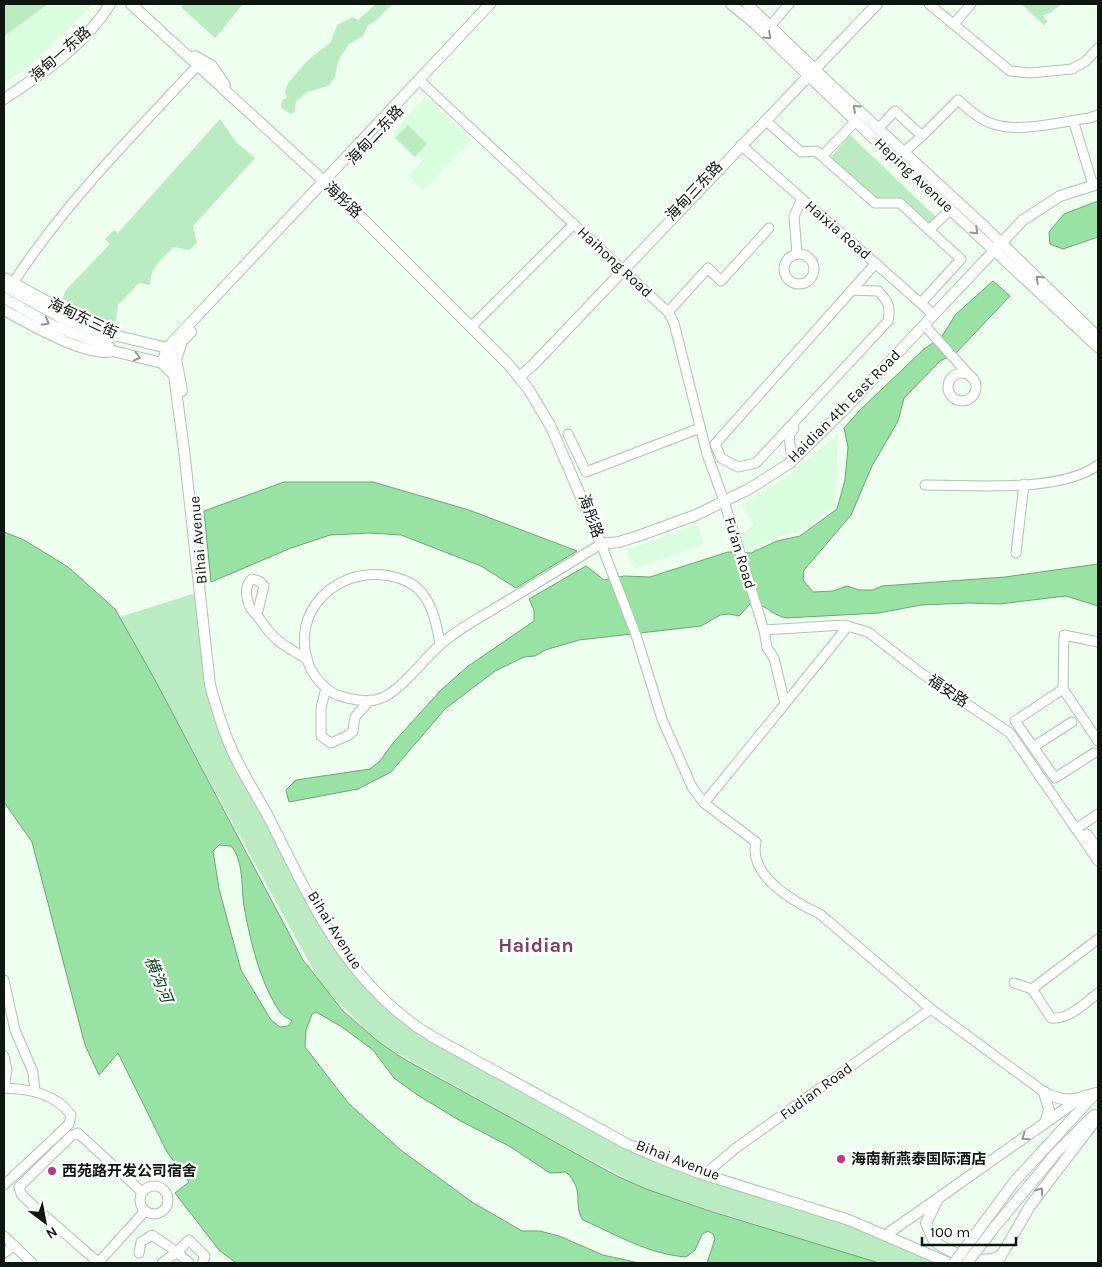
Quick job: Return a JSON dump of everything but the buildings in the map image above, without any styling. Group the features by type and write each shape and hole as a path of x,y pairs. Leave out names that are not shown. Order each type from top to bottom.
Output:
{"main road":[{"name":"海甸一东路","path":"4,94 54,59 78,35 102,4"},
{"name":"海甸一东路","path":"4,99 52,65 84,35 110,4"},
{"name":"海彤路","path":"131,4 327,181"},
{"name":"海彤路","path":"140,4 191,53 212,66 228,88 327,181 533,388 554,426 599,531 601,544"},
{"name":"海甸二东路","path":"421,82 490,4"},
{"name":"海甸二东路","path":"167,348 498,4"},
{"name":"Heping Avenue","path":"731,4 879,128 1098,347"},
{"name":"Heping Avenue","path":"747,4 771,25 856,121 951,209 1000,248 1098,338"},
{"name":"海甸三东路","path":"623,268 810,70 868,4"},
{"path":"519,375 765,120 810,70 877,4"},
{"name":"海甸二东路","path":"176,359 182,341 327,181"},
{"name":"Haidian 4th East Road","path":"601,544 619,542 654,531 764,485 808,453 927,328 1023,220 1044,204 1065,194 1096,187"},
{"name":"Haidian 4th East Road","path":"724,502 762,482 792,460 828,428 1000,248"},
{"path":"4,278 9,285"},
{"name":"海甸东三街","path":"9,285 67,321 110,337 118,336 167,348"},
{"path":"4,298 52,326 109,347 113,351"},
{"name":"海甸东三街","path":"4,310 67,342 106,353 113,351 162,363"},
{"path":"162,363 176,359 167,348"},
{"path":"162,363 167,348"},
{"name":"Bihai Avenue","path":"176,359 181,375 206,630 218,697 229,729 245,765 342,947 370,982 404,1014 428,1030 627,1140 706,1173 848,1220 949,1263"},
{"name":"Bihai Avenue","path":"162,363 174,375 210,685 224,731 242,771 343,953 368,985 394,1010 426,1033 626,1143 674,1165 706,1173 890,1232 962,1263"},
{"path":"1044,1092 1070,1101 1097,1092"},
{"path":"1044,1092 1048,1110 1045,1123"},
{"path":"967,1263 1014,1182 1097,1092"},
{"path":"890,1232 1082,1097"},
{"path":"954,1263 1056,1153 1098,1111"},
{"path":"998,1263 1035,1200 1098,1117"},
{"path":"939,1196 926,1223 934,1241 978,1262 990,1262 1003,1252"}],"street":[{"path":"771,25 789,4"},
{"path":"929,4 1010,71 1030,74 1072,69 1086,61 1098,48"},
{"path":"954,24 972,4"},
{"path":"9,285 40,242 96,175 198,65"},
{"name":"Haihong Road","path":"421,82 623,268 668,312 674,323 706,454 724,502"},
{"path":"904,152 958,100 970,111 993,124 1019,127 1098,115"},
{"path":"879,128 895,111 922,136"},
{"path":"765,120 801,152 816,151 875,202 900,203 961,259 921,303"},
{"path":"1073,120 1096,187"},
{"path":"822,156 856,121"},
{"name":"Haixia Road","path":"741,145 934,315"},
{"path":"797,254 794,216 802,199"},
{"path":"929,230 951,209"},
{"path":"472,326 574,224"},
{"path":"668,312 708,268 721,280 769,228"},
{"path":"706,454 876,263"},
{"path":"715,444 722,458 731,465 745,467 756,463 888,321 891,309 886,299 878,291 852,290"},
{"path":"927,328 954,358 971,377 975,384 974,393 968,399 960,401 949,393 948,384 954,376 954,358"},
{"path":"954,376 963,374 971,377"},
{"path":"792,460 788,436 802,415"},
{"path":"568,434 586,472 700,428"},
{"path":"925,485 1024,484 1066,480 1086,474 1098,465"},
{"path":"1016,553 1024,484"},
{"name":"Fu'an Road","path":"724,502 764,630"},
{"path":"443,643 438,633 429,602 420,590 409,582 373,574 355,576 324,593 309,613 304,644 310,667 326,688 337,695 370,700 379,699 396,689 443,643 482,616 601,544 636,635 662,719 692,787 704,803 756,842 753,853 756,861 770,881 802,906 820,914 931,1009 1044,1092"},
{"path":"257,614 270,635 281,645 307,659"},
{"path":"704,803 848,626"},
{"name":"福安路","path":"764,630 848,626 868,632 921,673 1010,733 1078,827 1098,861"},
{"path":"764,630 767,648 774,658 785,704"},
{"path":"1098,642 1064,635 1063,689 1098,741"},
{"path":"326,688 321,708 321,736 331,743 349,735 353,731 355,717 370,700"},
{"path":"1063,689 1015,721 1055,778 1094,753"},
{"path":"1033,747 1072,722"},
{"path":"1098,814 1078,827 1098,850"},
{"path":"1032,990 1098,939"},
{"path":"4,980 15,1030 33,1072 35,1091"},
{"path":"1014,983 1032,990 1051,1018 1058,1019 1068,1016 1098,993"},
{"name":"Fudian Road","path":"706,1173 736,1148 931,1009"},
{"path":"4,1056 7,1070 4,1088 25,1088 35,1091 54,1100 71,1115 69,1124 4,1185"},
{"path":"142,1192 78,1132 71,1136 19,1187 21,1194 29,1202 99,1263 145,1210"},
{"path":"150,1186 159,1187 168,1197 163,1210 155,1214 145,1210 140,1200 142,1192 150,1186"},
{"path":"139,1253 141,1242 152,1235 158,1237 189,1263"},
{"path":"4,1236 32,1263"},
{"path":"162,1263 189,1240 205,1256 202,1263"},
{"path":"4,1253 14,1245"}],"shaded area":[{"path":"4,4 48,4 4,36"},
{"path":"48,4 93,4 33,63 4,83 4,36"},
{"path":"184,4 243,4 215,38 181,7"},
{"path":"376,4 395,4 368,25 363,36 349,44 339,59 334,79 328,86 308,92 296,101 295,111 291,114 281,108 282,100 287,98 285,92 288,83 308,60 331,42 337,25 353,17 358,20"},
{"path":"1021,4 1061,4 1050,13 1042,15 1048,21 1044,25"},
{"path":"425,97 472,140 423,190 409,176 423,160 393,133"},
{"path":"220,119 236,142 255,158 193,226 197,243 189,250 174,247 165,255 154,268 150,285 139,283 118,305 115,325 62,299 66,290 110,244 105,239 114,230 118,233"},
{"path":"408,125 427,144 415,157 395,138"},
{"path":"850,135 937,218 931,224 903,199 876,198 831,157"},
{"path":"838,434 835,506 799,532 779,536 747,551 740,535 754,525 742,505 788,476"},
{"path":"697,524 704,544 634,569 627,550"},
{"path":"199,592 210,685 234,753 343,953 406,1020 674,1165 818,1212 949,1263 877,1263 646,1189 535,1131 380,1043 322,986 120,617"}],"water":[{"path":"1098,201 1098,237 1063,249 1050,244 1049,232 1064,214"},
{"path":"993,281 1010,296 956,353 940,361 904,398 898,421 872,466 851,515 804,570 803,580 813,592 833,591 847,586 859,590 873,590 882,586 1005,577 1098,564 1098,606 1066,596 999,604 921,605 879,613 786,618 765,607 750,604 739,616 720,615 701,626 579,640 545,650 535,656 524,657 495,671 445,709 391,772 358,789 289,802 286,790 296,780 370,769 380,761 393,743 441,690 467,667 534,621 534,610 529,599 586,566 604,580 624,576 650,577 728,552 751,553 777,541 800,536 837,509 845,480 848,447 844,428 860,410 924,349 941,338 956,314"},
{"path":"284,482 373,482 469,510 577,551 516,588 481,566 401,535 370,533 330,535 291,548 211,582 204,511"},
{"name":"横沟河","path":"4,532 24,540 68,567 115,609 155,680 303,960 343,1011 380,1043 404,1059 615,1175 646,1189 710,1211 879,1263 707,1263 715,1239 713,1234 708,1231 702,1234 695,1250 686,1257 659,1252 621,1238 583,1220 580,1214 576,1185 566,1172 550,1173 509,1146 457,1119 416,1094 394,1078 373,1050 342,1027 316,1012 312,1014 306,1030 305,1047 349,1104 402,1151 472,1202 522,1231 540,1231 559,1236 603,1255 639,1263 236,1263 219,1250 175,1193 189,1182 167,1152 118,1053 99,1075 85,1045 32,842 4,802","holes":["219,845 231,846 240,867 249,933 261,975 281,1014 292,1021 288,1026 280,1027 271,1020 241,970 219,889 213,851"]}],"place":[{"name":"海南新燕泰国际酒店","path":"841,1159"},
{"name":"西苑路开发公司宿舍","path":"52,1171"}],"district":[{"name":"Haidian","path":"536,945"}]}
